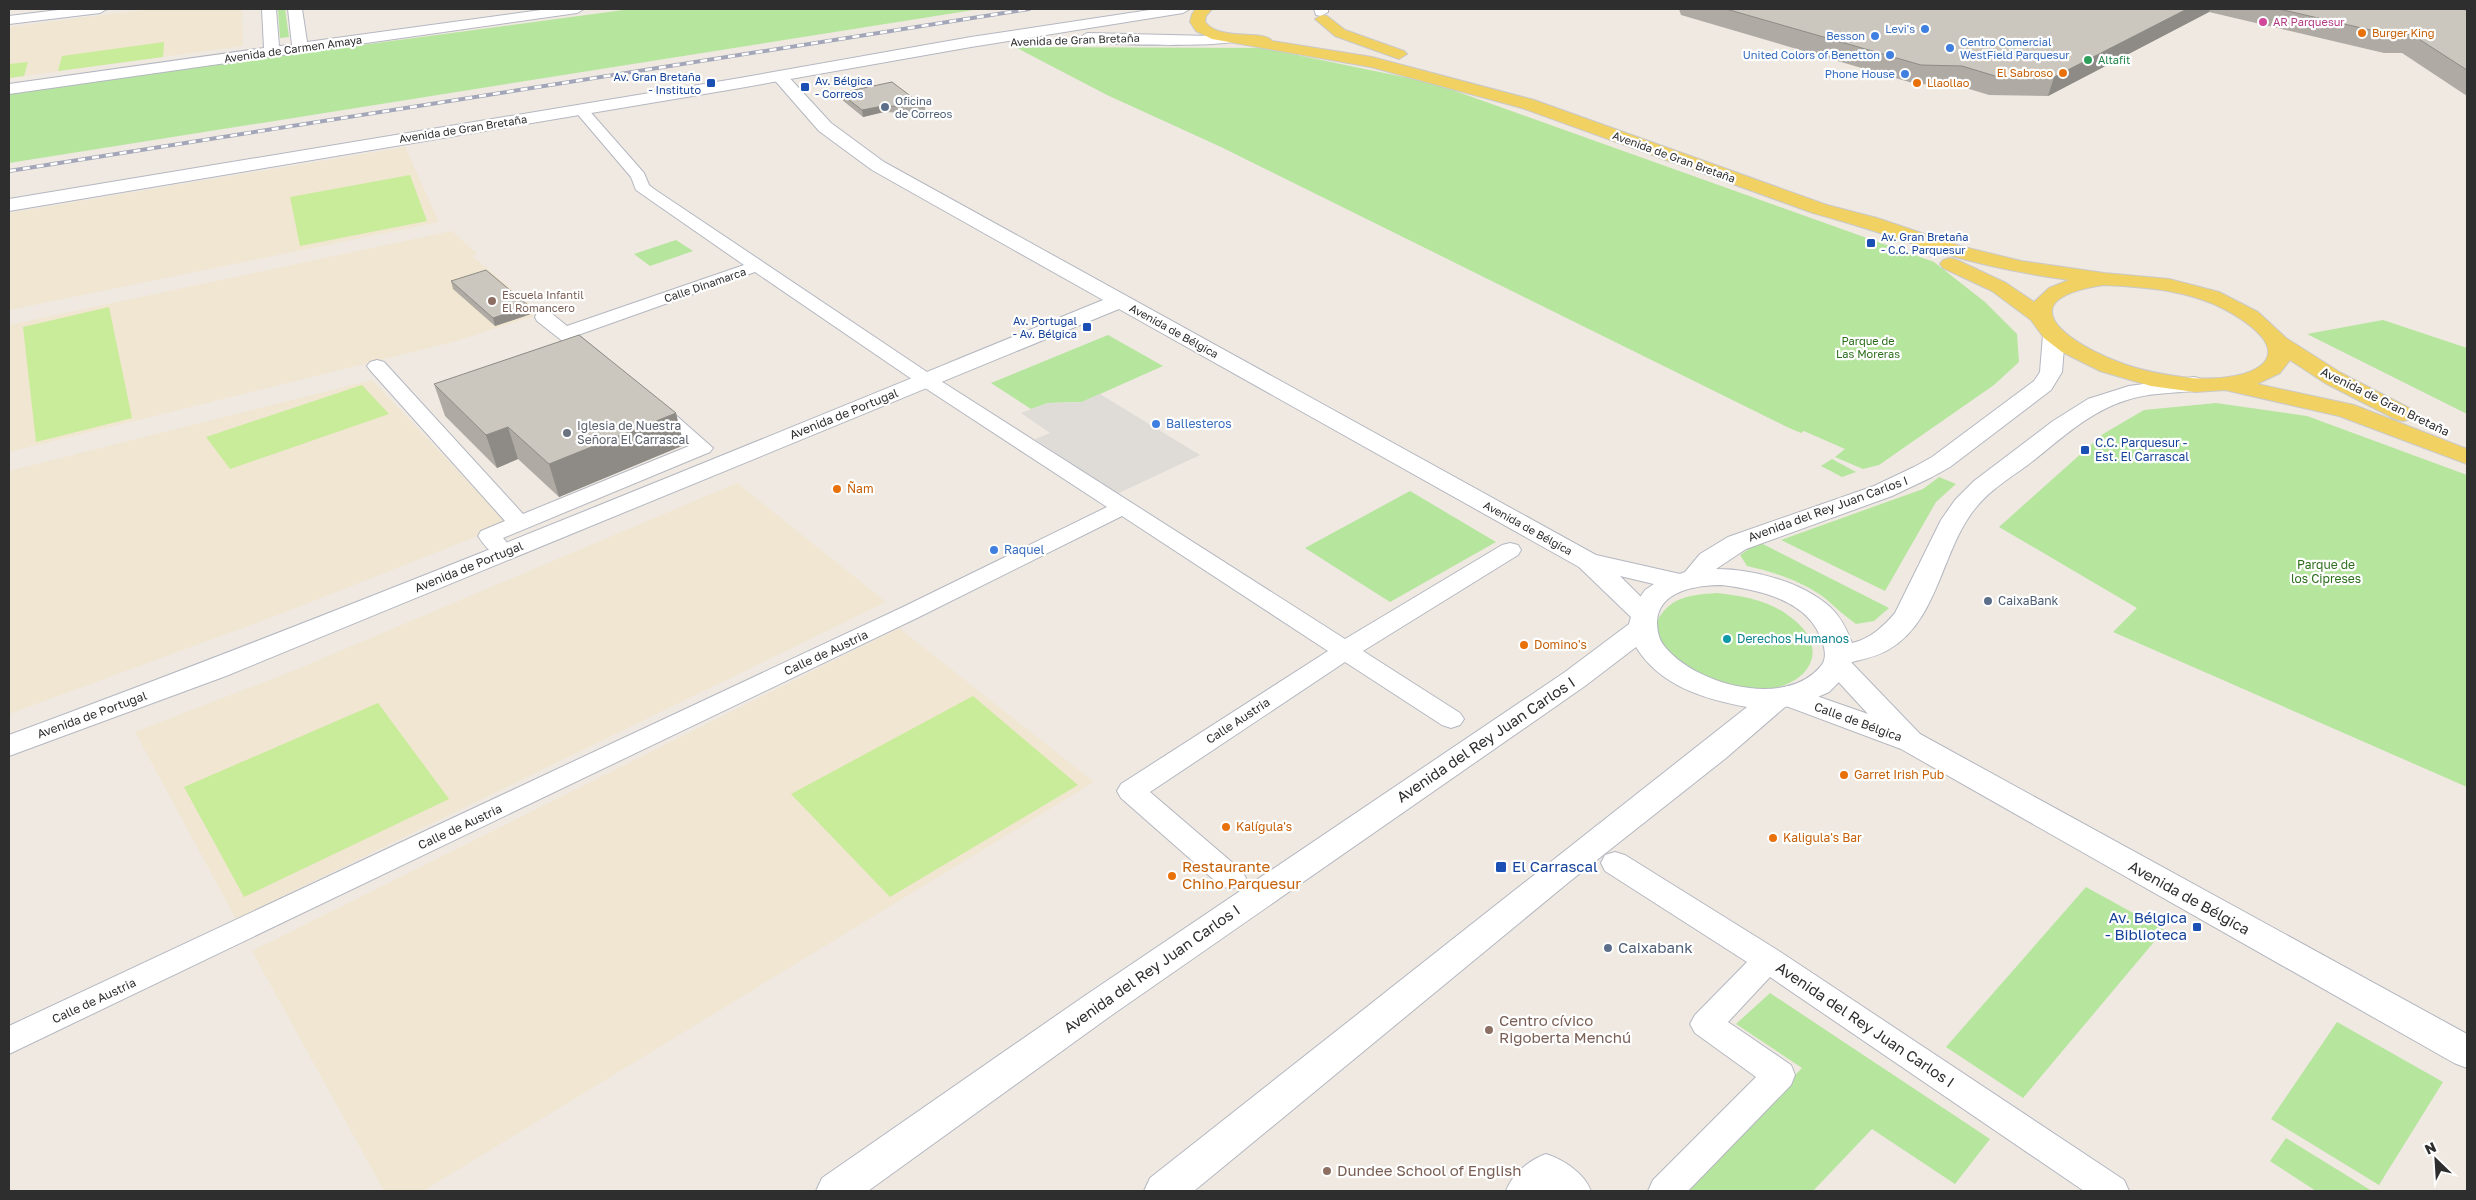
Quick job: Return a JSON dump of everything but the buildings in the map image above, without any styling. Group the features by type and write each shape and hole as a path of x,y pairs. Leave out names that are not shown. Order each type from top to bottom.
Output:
{"main road":[{"path":"1205,9 1197,17 1200,26 1213,34 1240,40 1278,40 1316,19"},
{"name":"Avenida de Gran Bretaña","path":"1316,19 1351,37 1483,83 1528,104"},
{"name":"Avenida de Gran Bretaña","path":"1240,40 1372,62 1528,104 1820,209 1870,222 1938,246 1990,261 2104,280 2142,281 2195,292 2229,305 2256,321 2278,343 2347,386 2420,422 2467,442"},
{"name":"Avenida de Gran Bretaña","path":"1820,209 1859,228 1988,281 2079,352 2109,366 2152,378 2194,384 2224,384 2346,410 2467,457"},
{"path":"2048,327 2041,312 2044,301 2058,289 2083,282 2104,280"},
{"path":"2224,384 2248,380 2266,372 2278,361 2280,355 2278,343"}],"street":[{"path":"9,20 100,9"},
{"path":"269,9 272,52"},
{"path":"295,9 300,48"},
{"name":"Avenida de Carmen Amaya","path":"9,89 300,48 539,11 577,9"},
{"name":"Avenida de Gran Bretaña","path":"9,205 581,110 916,51 1182,9"},
{"name":"Avenida de Gran Bretaña","path":"916,51 1005,43 1098,38 1240,40"},
{"name":"Avenida de Bélgica","path":"778,76 817,120 857,152 900,179 1588,561"},
{"name":"Calle Dinamarca","path":"581,110 638,176 642,187 757,266"},
{"path":"757,266 926,380 1451,719"},
{"name":"Calle Dinamarca","path":"565,333 757,266"},
{"name":"Avenida de Portugal","path":"9,746 216,669 1119,301"},
{"path":"544,317 611,371"},
{"name":"Avenida del Rey Juan Carlos I","path":"1687,580 1709,560 1737,542 1891,488 1941,462 2043,385 2051,372 2048,327"},
{"path":"377,366 519,523"},
{"path":"1839,660 1871,647 1896,630 1909,611 1964,505 1982,488 2070,420 2097,404 2117,396 2150,389 2194,384"},
{"path":"504,552 488,536 703,448 642,397"},
{"name":"Calle de Austria","path":"9,1041 911,612 1123,507"},
{"name":"Calle Austria","path":"1231,878 1131,791 1346,650 1510,550"},
{"path":"1588,561 1687,580 1722,577 1751,580 1780,589 1805,602 1828,624 1836,636 1839,660 1830,676 1820,685 1805,692 1782,697 1746,697 1715,691 1687,680 1664,664 1649,646 1642,621 1588,561"},
{"path":"1642,621 1656,595 1687,580"},
{"name":"Avenida del Rey Juan Carlos I","path":"836,1191 1096,1007 1575,679 1642,621"},
{"name":"Calle de Bélgica","path":"1839,660 1912,742"},
{"path":"1164,1191 1556,873 1782,697"},
{"name":"Calle de Bélgica","path":"1782,697 1912,742"},
{"name":"Avenida de Bélgica","path":"1912,742 2467,1052"},
{"name":"Avenida del Rey Juan Carlos I","path":"1615,863 1768,960 2112,1191"},
{"path":"1666,1191 1780,1075 1706,1024 1768,960"},
{"path":"1535,1180 1574,1191"}],"shaded area":[{"path":"151,9 242,9 243,46 9,78 9,27"},
{"path":"405,147 439,222 9,310 9,213"},
{"path":"452,231 477,254 472,256 541,314 449,343 9,452 9,325"},
{"path":"372,380 508,524 283,613 9,714 9,471"},
{"path":"1100,394 1200,455 1117,494 1035,439 1050,433 1021,413 1048,403 1082,402"},
{"path":"737,483 886,602 236,919 135,732 295,670"},
{"path":"899,628 1094,782 423,1191 384,1191 252,951"}],"green space":[{"path":"278,9 285,9 289,37 280,38"},
{"path":"631,9 980,9 9,163 9,92"},
{"path":"164,42 163,57 58,71 62,56"},
{"name":"Parque de Las Moreras","path":"1015,47 1263,48 1433,83 1934,262 1985,302 2017,334 2019,362 1994,385 1879,465 1863,469 1835,457 1845,449 1804,431 1801,433 1787,427 1221,147 1107,95"},
{"path":"28,62 24,76 9,78 9,64"},
{"path":"410,175 427,221 300,246 290,197"},
{"path":"676,240 693,251 650,266 634,254"},
{"path":"109,307 132,418 36,442 23,327"},
{"path":"2383,320 2467,348 2467,414 2307,334"},
{"path":"1108,335 1163,366 1082,402 1048,403 1031,409 991,383"},
{"path":"362,385 389,414 230,469 206,437"},
{"name":"Parque de los Cipreses","path":"2216,403 2307,416 2467,475 2467,787 2113,632 2137,608 1999,527 2103,434 2144,410"},
{"path":"1832,459 1856,472 1842,477 1821,466"},
{"path":"1939,477 1956,484 1936,502 1885,591 1781,540 1923,489"},
{"path":"1410,491 1496,542 1390,602 1305,548"},
{"path":"1759,542 1889,608 1874,621 1856,624 1826,599 1808,588 1768,571 1747,566 1740,555"},
{"path":"1717,593 1746,597 1764,602 1789,616 1802,627 1809,638 1812,649 1811,660 1806,670 1798,678 1785,685 1770,689 1741,691 1715,683 1666,658 1654,627 1665,609 1688,597"},
{"path":"973,696 1078,785 890,897 791,794"},
{"path":"378,703 449,799 244,897 184,787"},
{"path":"2086,887 2164,930 2023,1098 1946,1047"},
{"path":"1770,993 1990,1139 1955,1184 1872,1129 1813,1191 1684,1191 1802,1068 1736,1024"},
{"path":"2337,1022 2443,1082 2379,1185 2271,1119"},
{"path":"2286,1138 2372,1191 2316,1191 2270,1161"}],"railway":[{"path":"9,171 1029,9"}],"place":[{"name":"AR Parquesur","path":"2263,22"},
{"name":"Levi's","path":"1925,29"},
{"name":"Burger King","path":"2362,33"},
{"name":"Besson","path":"1875,36"},
{"name":"Centro Comercial WestField Parquesur","path":"1950,48"},
{"name":"United Colors of Benetton","path":"1890,55"},
{"name":"Altafit","path":"2088,60"},
{"name":"El Sabroso","path":"2063,73"},
{"name":"Phone House","path":"1905,74"},
{"name":"Av. Gran Bretaña - Instituto","path":"711,83"},
{"name":"Llaollao","path":"1917,83"},
{"name":"Av. Bélgica - Correos","path":"805,87"},
{"name":"Oficina de Correos","path":"885,107"},
{"name":"Av. Gran Bretaña - C.C. Parquesur","path":"1871,243"},
{"name":"Escuela Infantil El Romancero","path":"492,301"},
{"name":"Av. Portugal - Av. Bélgica","path":"1087,327"},
{"name":"Ballesteros","path":"1156,424"},
{"name":"Iglesia de Nuestra Señora El Carrascal","path":"567,433"},
{"name":"C.C. Parquesur - Est. El Carrascal","path":"2085,450"},
{"name":"Ñam","path":"837,489"},
{"name":"Raquel","path":"994,550"},
{"name":"CaixaBank","path":"1988,601"},
{"name":"Derechos Humanos","path":"1727,639"},
{"name":"Domino's","path":"1524,645"},
{"name":"Garret Irish Pub","path":"1844,775"},
{"name":"Kalígula's","path":"1226,827"},
{"name":"Kaligula's Bar","path":"1773,838"},
{"name":"El Carrascal","path":"1501,867"},
{"name":"Restaurante Chino Parquesur","path":"1172,876"},
{"name":"Av. Bélgica - Biblioteca","path":"2197,927"},
{"name":"Caixabank","path":"1608,948"},
{"name":"Centro cívico Rigoberta Menchú","path":"1489,1030"},
{"name":"Dundee School of English","path":"1327,1171"}]}
